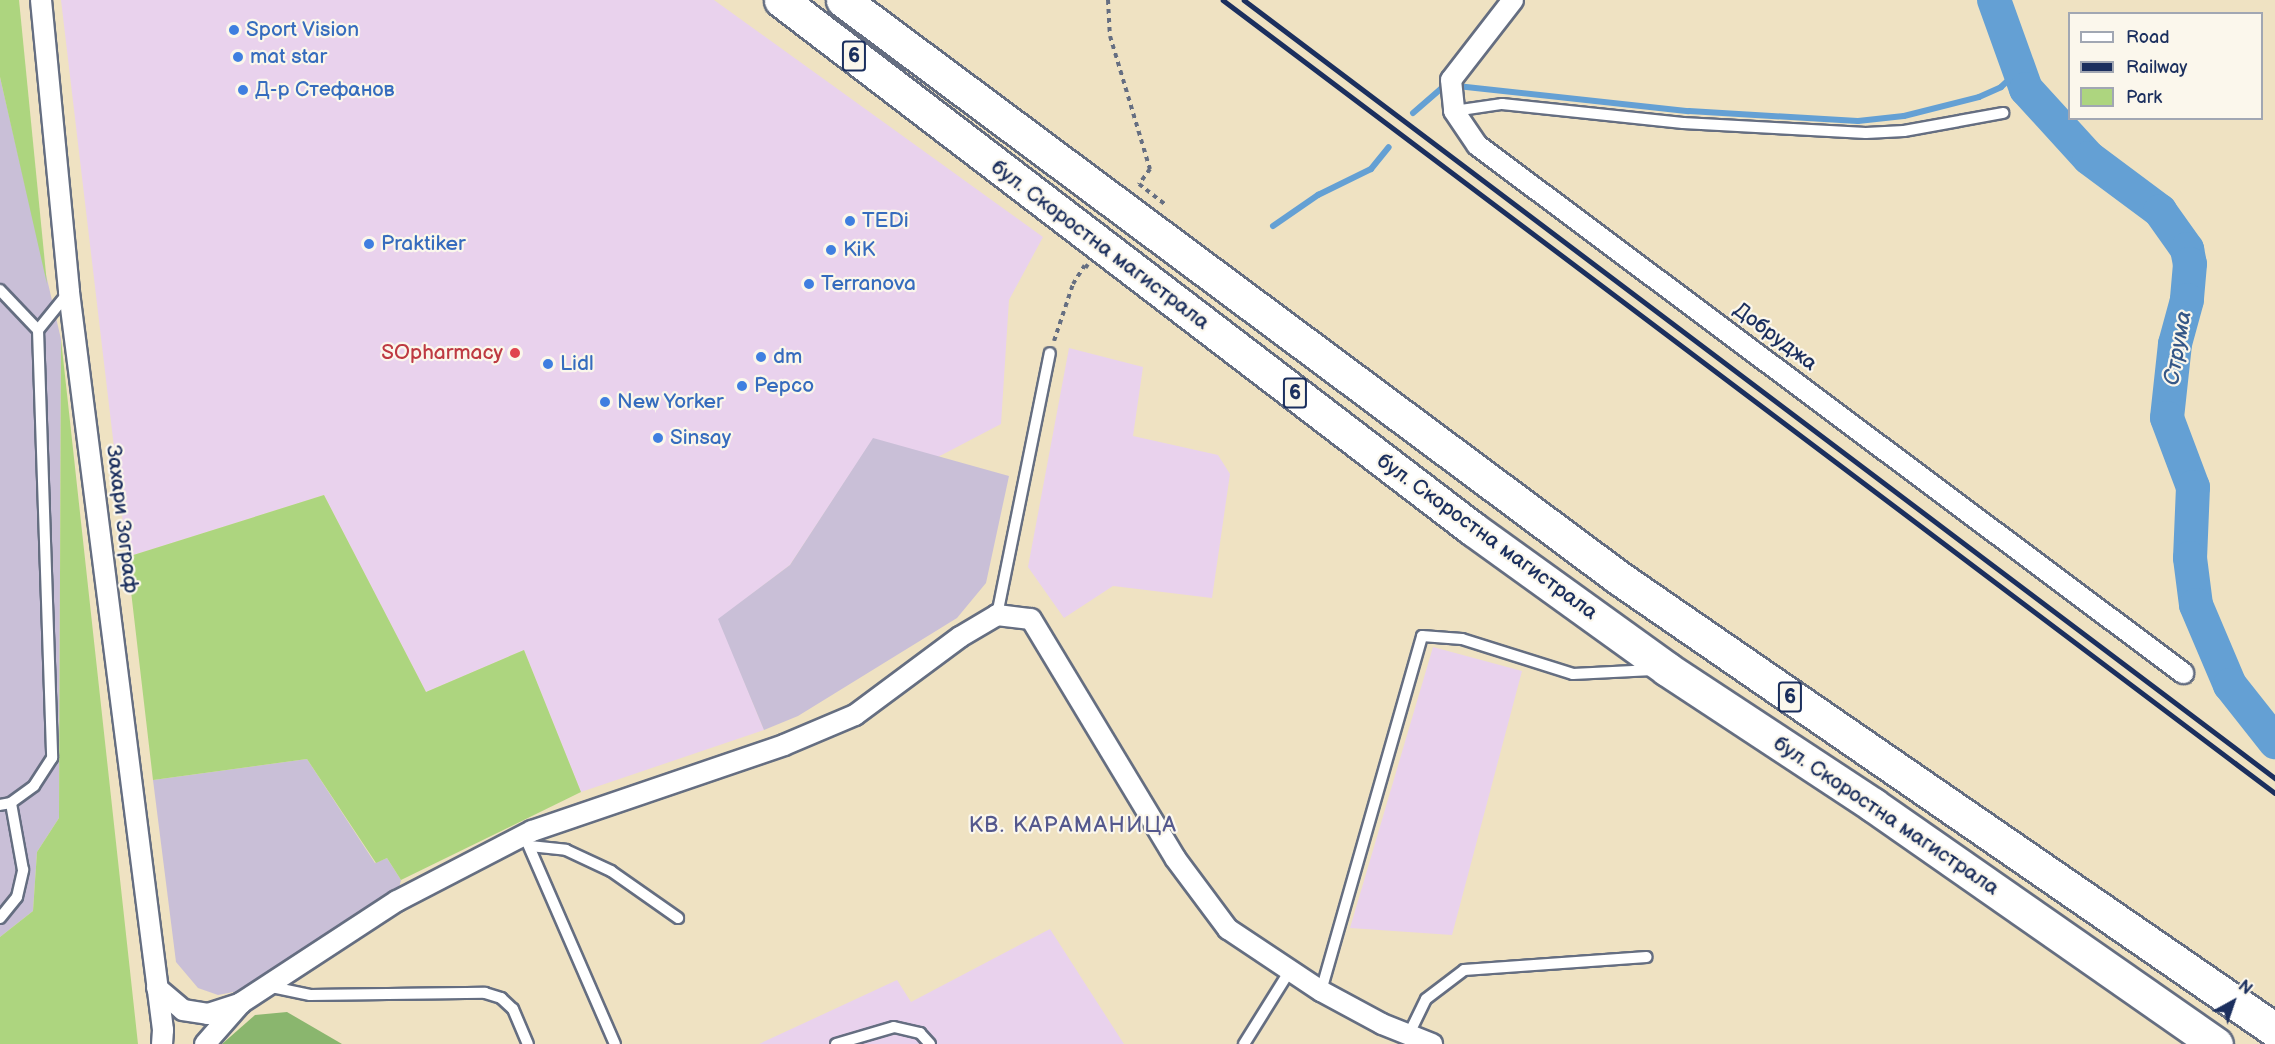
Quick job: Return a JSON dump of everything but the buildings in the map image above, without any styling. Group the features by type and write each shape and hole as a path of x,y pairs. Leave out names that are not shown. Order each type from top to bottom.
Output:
{"highway":[{"name":"бул. Скоростна магистрала","path":"781,0 1473,529 1667,669 1873,805 2216,1044"},
{"name":"бул. Скоростна магистрала","path":"843,0 1619,578 2275,1030"},
{"path":"861,0 925,63"}],"street":[{"name":"Захари Зограф","path":"41,0 69,292 157,988 162,1044"},
{"path":"1451,95 1513,0"},
{"name":"Добруджа","path":"1451,95 1478,145 2183,673"},
{"path":"205,1044 241,1004 398,901 527,841 855,715 960,637 996,615 1031,619 1175,858 1228,929 1289,972 1321,991 1408,1039 1432,1044"},
{"path":"157,988 183,1010 208,1014 241,1004"}],"lane":[{"path":"1451,95 1502,104 1683,123 1866,133 1904,131 2003,114"},
{"path":"0,290 38,330"},
{"path":"0,918 17,897 23,870 6,804 34,786 52,758 38,330 69,292"},
{"path":"996,615 1050,353"},
{"path":"1321,991 1422,636 1462,639 1573,674 1667,669"},
{"path":"527,841 566,850 602,867 678,918"},
{"path":"527,841 613,1043"},
{"path":"1408,1039 1426,999 1464,970 1647,957"},
{"path":"1244,1044 1289,972"},
{"path":"267,986 310,995 485,993 501,998 513,1009 528,1044"},
{"path":"836,1044 894,1027 920,1034 930,1044"}],"path":[{"path":"1108,0 1110,36 1150,169 1139,184 1166,205"},
{"path":"1050,353 1073,284 1085,265"}],"shaded area":[{"path":"61,0 714,0 1043,237 1009,300 1001,424 936,458 873,439 790,565 719,619 764,730 581,792 524,650 426,692 324,495 127,557"},
{"path":"0,77 61,339 59,818 37,852 33,911 0,937"},
{"path":"1069,348 1143,367 1133,436 1218,455 1230,474 1212,598 1113,586 1064,618 1028,567"},
{"path":"873,438 1009,476 986,583 957,618 798,716 764,730 718,619 790,565"},
{"path":"1433,647 1522,671 1452,935 1350,928"},
{"path":"307,759 375,863 387,858 401,880 399,888 239,991 218,995 198,988 176,962 153,780"},
{"path":"1050,929 1124,1044 759,1044 897,980 911,1002"}],"green space":[{"path":"0,0 19,0 47,284 0,77"},
{"path":"61,339 138,1044 0,1044 0,937 33,911 37,852 59,818"},
{"path":"324,495 426,692 524,650 581,792 401,880 387,858 376,863 307,759 153,780 127,557"},
{"path":"287,1012 342,1044 222,1044 255,1015"}],"waterway":[{"name":"Струма","path":"1994,0 2026,89 2089,158 2160,211 2187,249 2190,264 2187,300 2175,344 2167,418 2193,487 2190,558 2196,605 2230,685 2275,742"},
{"path":"1413,113 1441,89 1457,86 1689,111 1858,121 1904,116 1979,97 2001,87 2019,70"},
{"path":"1273,226 1318,195 1371,169 1389,147"}],"railway":[{"path":"1223,0 2275,793"},
{"path":"1244,0 2275,778"}],"place":[{"name":"Sport Vision","path":"234,30"},
{"name":"mat star","path":"238,57"},
{"name":"Д-р Стефанов","path":"243,90"},
{"name":"TEDi","path":"850,221"},
{"name":"Praktiker","path":"369,244"},
{"name":"KiK","path":"831,250"},
{"name":"Terranova","path":"809,284"},
{"name":"SOpharmacy","path":"515,353"},
{"name":"dm","path":"761,357"},
{"name":"Lidl","path":"548,364"},
{"name":"Pepco","path":"742,386"},
{"name":"New Yorker","path":"605,402"},
{"name":"Sinsay","path":"658,438"}],"district":[{"name":"КВ. КАРАМАНИЦА","path":"1073,826"}]}
